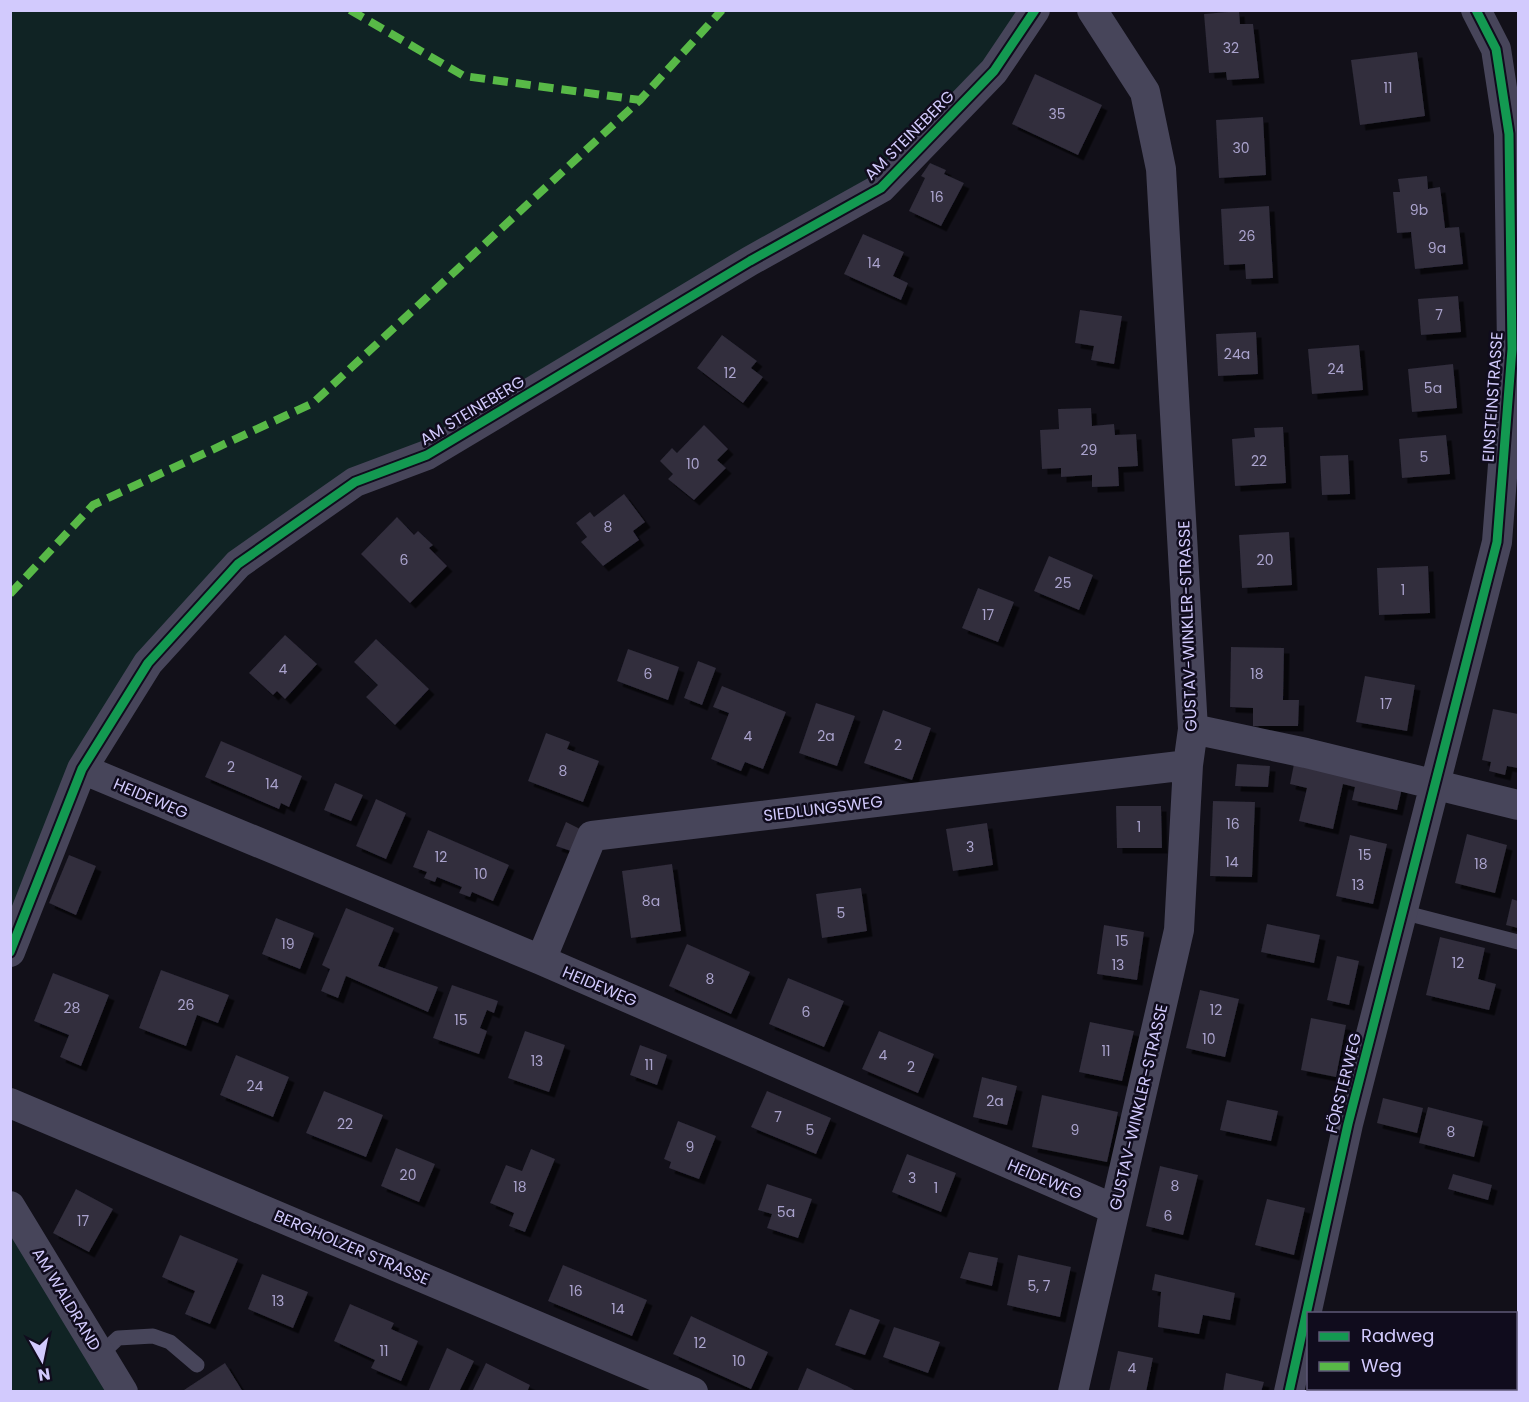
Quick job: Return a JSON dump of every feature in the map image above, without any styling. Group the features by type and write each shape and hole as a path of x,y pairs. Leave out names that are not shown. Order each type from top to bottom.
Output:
{"street":[{"name":"AM STEINEBERG","path":"10,952 82,770 148,663 238,564 355,482 427,454 750,261 881,188 994,71 1035,10"},
{"name":"GUSTAV-WINKLER-STRASSE","path":"1073,1392 1179,930 1188,765 1193,729 1161,169 1146,92 1092,10"},
{"name":"EINSTEINSTRASSE","path":"1435,783 1497,542 1512,349 1514,133 1496,50 1476,10"},
{"path":"1193,729 1435,783 1518,805"},
{"name":"SIEDLUNGSWEG","path":"541,960 592,836 1188,765"},
{"name":"HEIDEWEG","path":"82,770 541,960 1114,1209"},
{"name":"FÖRSTERWEG","path":"1289,1392 1348,1124 1435,783"},
{"name":"BERGHOLZER STRASSE","path":"10,1103 693,1392"},
{"name":"AM WALDRAND","path":"10,1206 123,1392"}],"lane":[{"path":"1402,912 1518,942"},
{"path":"101,1354 118,1338 153,1336 170,1342 197,1365"}],"green space":[{"path":"11,11 1035,11 881,188 355,482 148,663 11,952"},
{"path":"10,1206 123,1391 11,1391"}],"building":[{"path":"1239,11 1240,24 1253,24 1259,78 1227,80 1226,72 1209,73 1204,14"},
{"path":"1417,52 1425,116 1360,125 1351,60"},
{"path":"1035,74 1102,105 1078,155 1012,124"},
{"path":"1263,117 1266,175 1219,178 1216,120"},
{"path":"930,163 946,170 944,174 964,183 941,226 909,211 925,178 921,176"},
{"path":"1427,176 1428,189 1440,187 1445,228 1459,227 1463,264 1415,269 1411,232 1397,233 1393,192 1400,192 1398,179"},
{"path":"1269,206 1273,278 1246,279 1245,264 1224,265 1221,209"},
{"path":"863,234 904,252 893,276 908,283 901,300 844,274"},
{"path":"1458,296 1461,332 1421,335 1418,299"},
{"path":"1080,310 1122,316 1114,364 1091,360 1094,346 1075,343"},
{"path":"1256,332 1258,374 1218,376 1216,334"},
{"path":"722,335 757,361 751,368 763,377 743,403 697,368"},
{"path":"1359,345 1363,390 1312,394 1308,349"},
{"path":"1453,364 1457,408 1412,412 1408,369"},
{"path":"1091,408 1092,426 1114,424 1115,435 1136,434 1138,466 1118,467 1119,486 1092,487 1092,475 1061,477 1061,468 1042,469 1040,430 1059,429 1058,409"},
{"path":"704,425 728,449 717,460 726,468 694,500 668,479 673,474 660,461 672,448 677,453"},
{"path":"1283,427 1286,483 1235,486 1232,439 1255,437 1254,428"},
{"path":"1446,435 1450,474 1402,478 1399,439"},
{"path":"1348,455 1350,494 1322,495 1320,456"},
{"path":"624,494 645,522 633,531 639,540 603,566 581,542 587,537 576,523 590,512 594,517"},
{"path":"397,517 414,535 418,531 433,545 429,548 447,566 410,603 361,554"},
{"path":"1289,532 1292,585 1242,588 1239,535"},
{"path":"1049,556 1093,575 1079,610 1034,591"},
{"path":"1428,566 1430,613 1379,615 1377,568"},
{"path":"978,588 1014,602 998,642 962,628"},
{"path":"285,635 317,664 285,699 277,691 273,695 249,673"},
{"path":"376,639 429,689 395,725 366,697 378,685 354,662"},
{"path":"1231,647 1284,648 1283,700 1299,700 1298,726 1253,726 1253,708 1230,707"},
{"path":"628,649 679,667 668,700 617,681"},
{"path":"698,661 716,668 702,705 684,698"},
{"path":"1365,676 1415,685 1407,731 1356,722"},
{"path":"722,686 786,712 763,769 745,762 741,771 711,759 729,713 713,707"},
{"path":"816,703 855,716 837,766 799,753"},
{"path":"1493,709 1518,714 1518,768 1507,766 1505,775 1489,771 1491,762 1482,760"},
{"path":"883,710 931,728 912,780 864,763"},
{"path":"546,733 570,742 567,749 599,761 583,802 528,781"},
{"path":"221,741 302,776 289,807 281,803 279,809 205,777"},
{"path":"1295,759 1403,784 1397,810 1352,800 1355,787 1343,784 1333,829 1299,821 1307,788 1290,784"},
{"path":"1237,764 1270,766 1268,787 1235,786"},
{"path":"335,783 363,795 351,821 324,810"},
{"path":"376,799 406,813 386,859 356,846"},
{"path":"1213,801 1255,802 1252,877 1210,876"},
{"path":"1116,806 1161,806 1162,848 1117,848"},
{"path":"566,822 580,829 571,851 556,846"},
{"path":"987,823 993,865 953,871 946,829"},
{"path":"428,830 509,865 493,901 472,892 470,897 459,893 462,887 437,877 435,882 424,878 427,872 413,867"},
{"path":"1467,834 1507,845 1495,893 1455,883"},
{"path":"1350,835 1387,844 1373,904 1336,896"},
{"path":"69,855 96,866 76,915 49,903"},
{"path":"672,864 681,931 631,938 622,871"},
{"path":"861,888 867,931 822,938 816,894"},
{"path":"1512,899 1518,901 1518,928 1506,925"},
{"path":"346,908 394,928 378,966 438,987 428,1012 346,976 338,998 321,991 330,969 322,965"},
{"path":"276,918 314,933 300,969 262,954"},
{"path":"1267,924 1320,935 1314,963 1261,952"},
{"path":"1104,925 1144,932 1137,980 1097,974"},
{"path":"1440,937 1485,948 1478,979 1496,984 1489,1010 1426,995"},
{"path":"687,944 750,972 731,1014 669,986"},
{"path":"1337,956 1359,961 1349,1005 1327,1000"},
{"path":"161,970 229,995 218,1023 197,1015 186,1046 139,1028"},
{"path":"53,973 109,995 81,1066 60,1057 69,1035 34,1021"},
{"path":"788,978 844,1001 824,1047 769,1024"},
{"path":"452,985 498,1001 494,1013 487,1010 480,1028 487,1031 479,1054 433,1038"},
{"path":"1200,990 1239,999 1225,1057 1186,1048"},
{"path":"1311,1018 1346,1025 1336,1077 1301,1070"},
{"path":"1090,1022 1134,1031 1122,1081 1079,1072"},
{"path":"525,1031 565,1045 549,1092 508,1078"},
{"path":"879,1031 934,1054 918,1093 862,1069"},
{"path":"640,1045 667,1055 657,1085 630,1075"},
{"path":"236,1055 289,1077 273,1117 220,1095"},
{"path":"982,1077 1017,1086 1007,1125 973,1117"},
{"path":"324,1091 383,1115 366,1157 306,1133"},
{"path":"767,1091 831,1118 816,1154 751,1127"},
{"path":"1042,1095 1118,1112 1107,1162 1032,1147"},
{"path":"1383,1098 1423,1108 1417,1133 1377,1123"},
{"path":"1227,1100 1278,1111 1271,1141 1220,1130"},
{"path":"1428,1107 1483,1121 1474,1157 1419,1143"},
{"path":"678,1121 716,1136 699,1179 669,1168 671,1162 664,1159"},
{"path":"396,1148 435,1164 419,1202 381,1186"},
{"path":"531,1149 555,1159 525,1232 509,1226 514,1213 490,1203 506,1165 522,1171"},
{"path":"907,1154 956,1173 941,1212 892,1192"},
{"path":"1160,1166 1198,1175 1183,1235 1146,1226"},
{"path":"1453,1174 1492,1185 1488,1200 1448,1189"},
{"path":"767,1184 812,1199 798,1238 767,1228 772,1214 758,1210"},
{"path":"76,1189 113,1209 89,1252 53,1233"},
{"path":"1267,1199 1305,1208 1294,1255 1255,1245"},
{"path":"180,1235 238,1259 210,1324 185,1314 195,1291 162,1277"},
{"path":"969,1252 998,1258 992,1286 960,1278"},
{"path":"1018,1255 1071,1267 1060,1317 1007,1305"},
{"path":"563,1265 647,1300 632,1336 548,1301"},
{"path":"262,1274 308,1292 293,1328 248,1309"},
{"path":"1155,1274 1235,1293 1230,1320 1203,1315 1199,1334 1158,1327 1161,1292 1152,1290"},
{"path":"350,1304 394,1323 391,1329 418,1341 401,1381 371,1368 375,1360 334,1341"},
{"path":"850,1309 880,1320 865,1355 835,1345"},
{"path":"691,1316 768,1352 751,1389 673,1354"},
{"path":"894,1327 940,1342 928,1373 883,1357"},
{"path":"447,1348 474,1361 459,1392 428,1392"},
{"path":"1118,1351 1153,1358 1146,1392 1109,1392"},
{"path":"225,1363 243,1392 181,1392"},
{"path":"486,1363 530,1385 527,1392 472,1392"},
{"path":"807,1368 847,1386 858,1392 797,1392"},
{"path":"1226,1373 1264,1382 1261,1392 1223,1392"},
{"path":"1346,1390 1399,1390 1398,1392 1345,1392"}],"marked path":[{"path":"350,10 464,76 640,100"},
{"path":"10,594 93,505 313,403 640,100 722,10"}],"cycle path":[{"path":"10,952 82,769 148,663 238,564 355,482 427,455 750,261 881,188 994,71 1035,10"},
{"path":"1289,1392 1348,1124 1497,542 1512,349 1509,134 1496,49 1476,10"}]}
